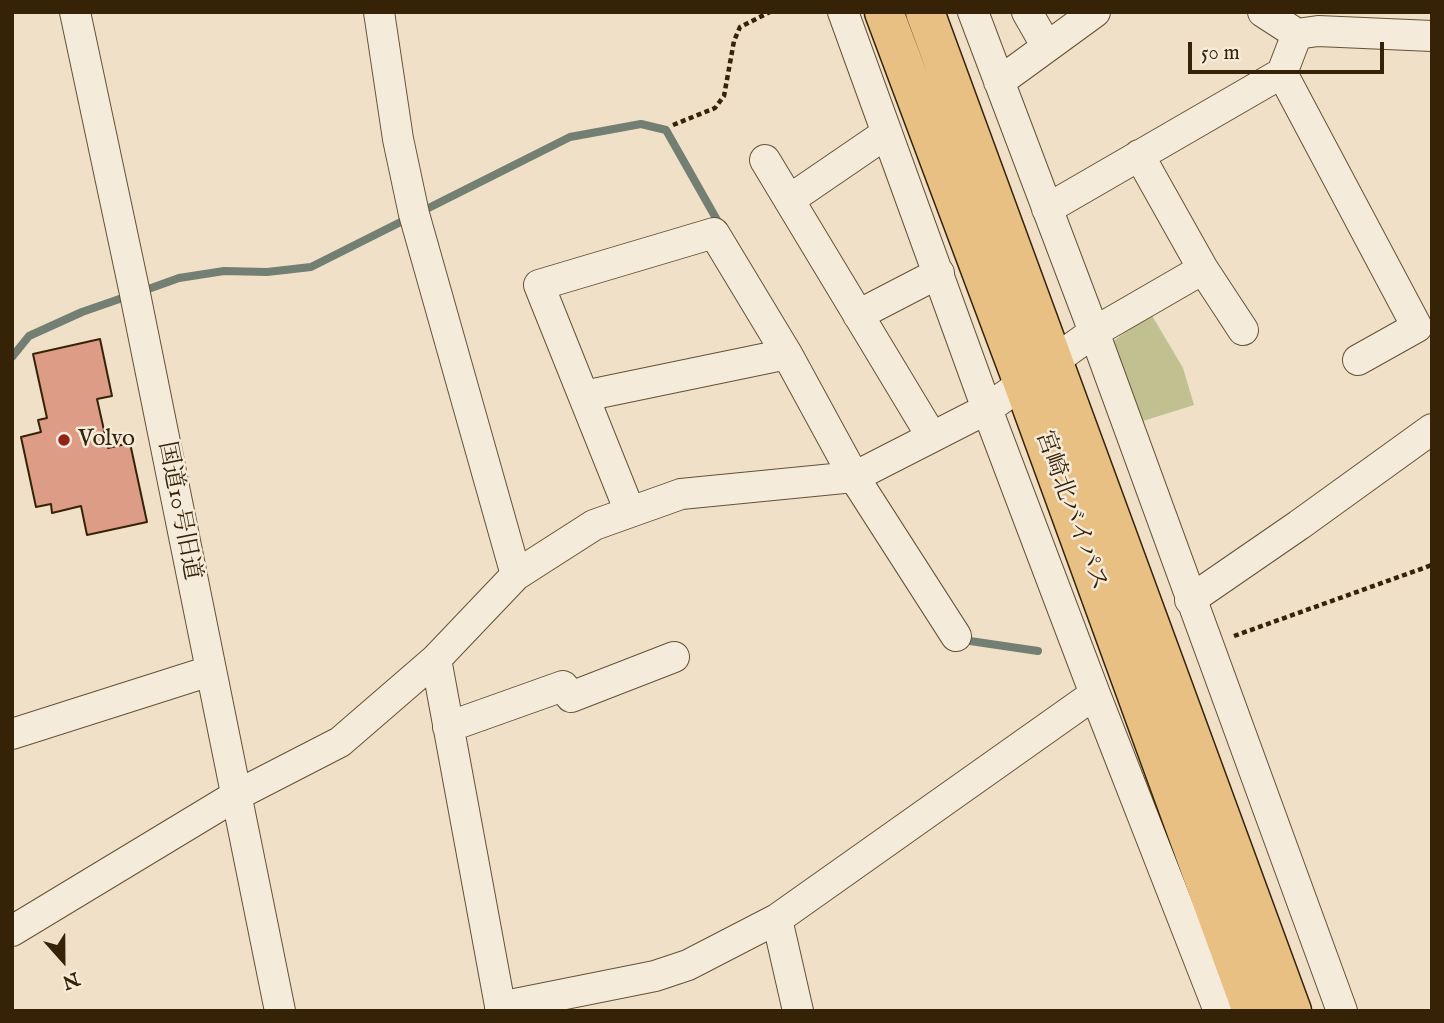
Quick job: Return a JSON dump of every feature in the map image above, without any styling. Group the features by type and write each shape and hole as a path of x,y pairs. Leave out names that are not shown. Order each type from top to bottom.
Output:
{"highway":[{"name":"宮崎北バイパス","path":"884,12 1023,383 1252,1011"},
{"name":"宮崎北バイパス","path":"925,12 1292,1011"}],"street":[{"name":"国道10号旧道","path":"75,12 134,289 280,1011"},
{"path":"379,12 398,139 416,220 516,575"},
{"path":"843,12 987,409 1219,1011"},
{"path":"973,12 1094,332 1206,645 1342,1011"},
{"path":"1027,12 1047,47"},
{"path":"999,82 1095,12"},
{"path":"1264,12 1297,34 1318,31 1432,36"},
{"path":"1047,209 1282,73 1297,34"},
{"path":"1282,73 1418,327 1358,360"},
{"path":"789,200 887,133"},
{"path":"1139,155 1203,269 1243,330"},
{"path":"765,160 932,437"},
{"path":"630,512 539,285 714,233 863,472 956,636"},
{"path":"12,931 237,795 340,742 436,659 516,575 594,525 681,494 863,472 987,409 1094,332 1203,269"},
{"path":"858,316 939,274"},
{"path":"584,396 787,354"},
{"path":"1190,600 1432,429"},
{"path":"448,727 563,685 571,697 674,657"},
{"path":"436,659 500,1009 655,976 688,965 777,919 1095,694"},
{"path":"12,734 210,671"},
{"path":"777,919 798,1011"}],"path":[{"path":"673,125 715,108 724,96 734,41 740,27 770,12"},
{"path":"1206,645 1432,565"}],"shaded area":[{"path":"1151,314 1183,368 1194,405 1143,421 1112,342"}],"building":[{"name":"Volvo","path":"100,339 112,396 97,399 108,448 130,443 147,522 87,535 81,506 52,513 51,504 36,507 21,437 41,432 38,420 47,418 33,354"}],"waterway":[{"path":"140,292 179,278 224,271 267,272 311,267 570,137 641,124 666,130 721,227"},
{"path":"12,357 29,336 82,312 128,296"},
{"path":"966,634 970,641 1038,651"}],"place":[{"name":"Volvo","path":"64,440"}]}
